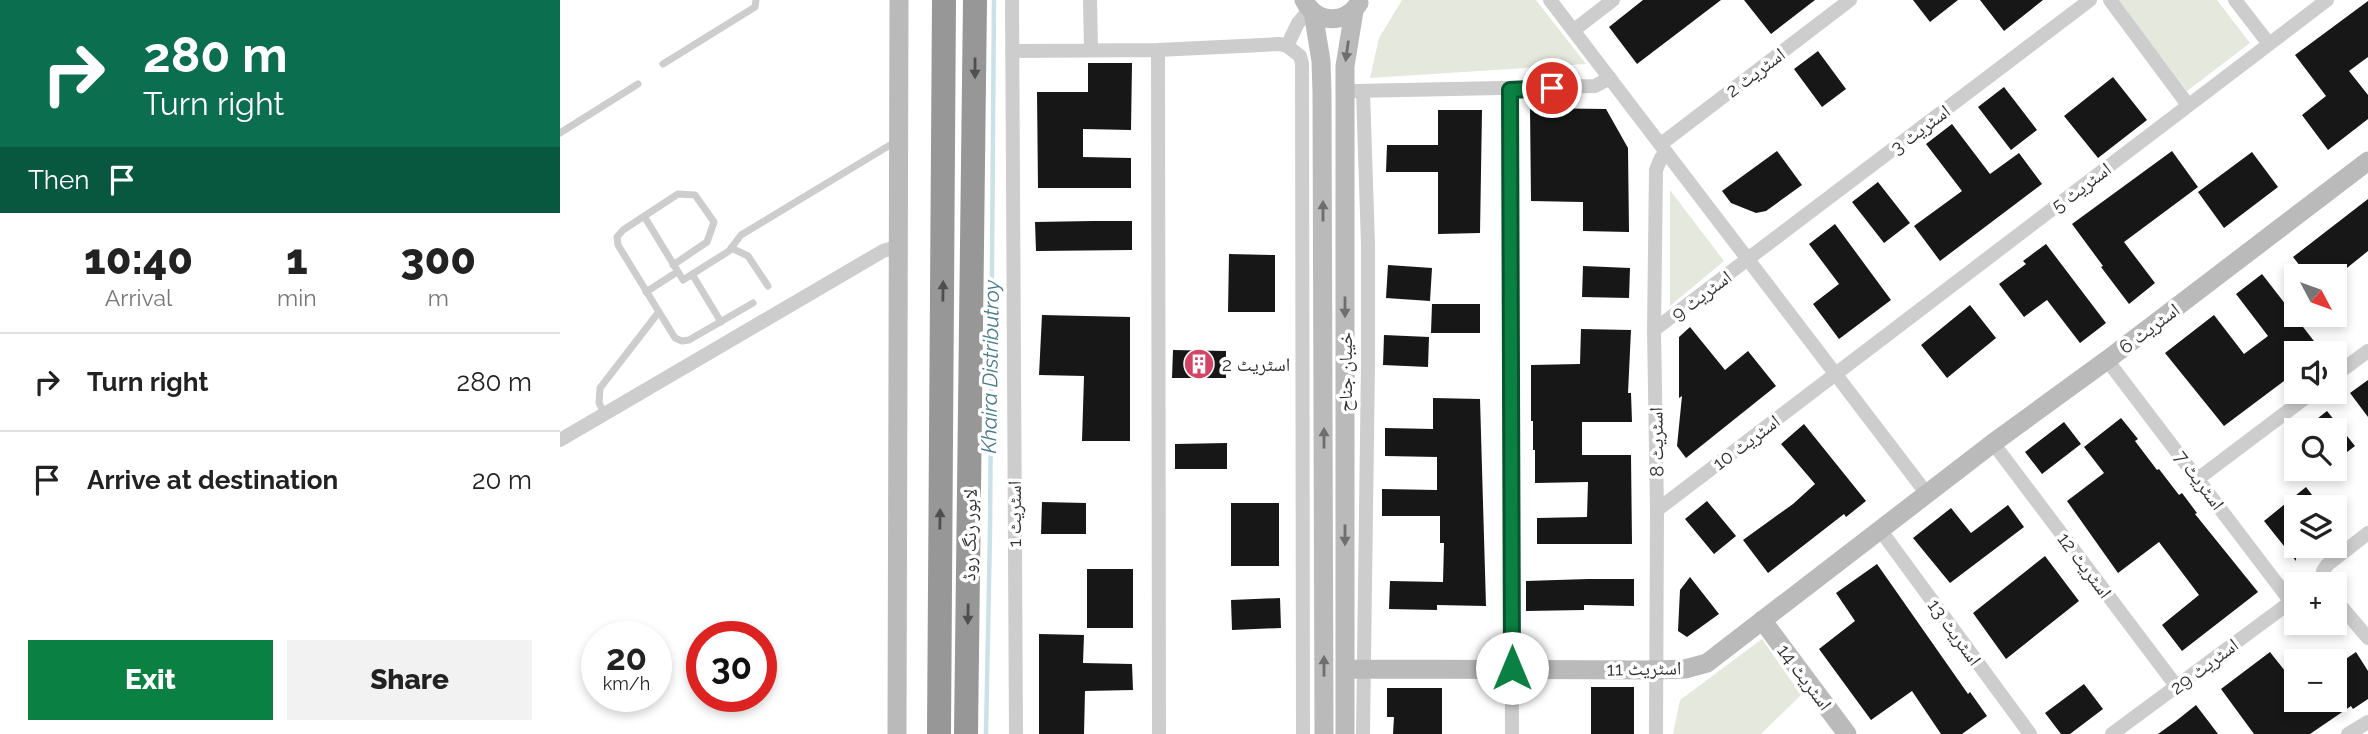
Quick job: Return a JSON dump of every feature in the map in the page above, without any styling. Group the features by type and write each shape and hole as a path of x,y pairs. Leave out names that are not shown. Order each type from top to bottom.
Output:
{"highway":[{"name":"لاہور رنگ روڈ","path":"939,734 944,0"},
{"name":"لاہور رنگ روڈ","path":"966,734 975,0"}],"street":[{"path":"897,734 899,0"},
{"name":"اسٹریٹ 1","path":"1012,0 1016,734"},
{"path":"1090,0 1091,49"},
{"path":"1550,0 1927,494"},
{"path":"1574,30 1613,0"},
{"name":"اسٹریٹ 2","path":"1664,149 1850,0"},
{"name":"اسٹریٹ 3","path":"1749,259 2090,0"},
{"path":"2110,0 2188,105"},
{"path":"2235,0 2269,44"},
{"name":"اسٹریٹ 5","path":"1835,374 2327,0"},
{"path":"1287,46 1309,7 1326,19 1334,19 1341,18 1357,5"},
{"name":"خیبان جناح","path":"1345,734 1355,669 1354,91 1346,56 1357,5"},
{"name":"خیبان جناح","path":"1309,7 1322,68 1324,734"},
{"path":"1013,51 1158,50 1280,44 1300,56 1303,734"},
{"path":"1158,50 1159,734"},
{"path":"1354,91 1510,90 1595,86 1609,78"},
{"path":"1510,90 1512,734"},
{"name":"اسٹریٹ 8","path":"1656,734 1657,510 1654,330 1657,170 1664,149"},
{"name":"اسٹریٹ 6","path":"1927,494 2368,160"},
{"path":"560,440 883,251 900,246"},
{"name":"اسٹریٹ 9","path":"1654,330 1749,259"},
{"path":"2347,366 2368,351"},
{"name":"اسٹریٹ 7","path":"2107,360 2284,588"},
{"name":"اسٹریٹ 10","path":"1657,510 1835,374"},
{"path":"2199,478 2297,404"},
{"name":"اسٹریٹ 12","path":"1993,443 2177,687"},
{"name":"اسٹریٹ 11","path":"1355,669 1656,670 1685,669 1707,663 1927,494"},
{"name":"اسٹریٹ 13","path":"1881,531 2030,734"},
{"path":"2323,572 2327,565 2368,533"},
{"name":"اسٹریٹ 29","path":"2112,734 2284,607"},
{"path":"2347,613 2368,638"},
{"name":"اسٹریٹ 14","path":"1762,620 1847,734"},
{"path":"1355,669 1363,734"},
{"path":"2348,734 2368,722"}],"lane":[{"path":"663,64 755,7 756,0"},
{"path":"560,132 638,84"},
{"path":"644,216 682,280 731,248 741,235 899,140"},
{"path":"646,292 707,242 714,222 695,195 685,193 678,194 623,230 617,237 618,245 658,313 675,338 682,341 689,340 753,303"},
{"path":"731,248 748,256 768,286"},
{"path":"692,274 721,322"},
{"path":"605,414 599,404 600,388 658,313"}],"shaded area":[{"path":"1402,0 1536,0 1586,64 1370,78 1379,38"},
{"path":"2117,0 2217,0 2250,43 2187,91"},
{"path":"1670,190 1724,261 1670,306"},
{"path":"1762,639 1801,695 1761,734 1673,734 1680,700"}],"building":[{"path":"1643,0 1721,0 1637,64 1609,27"},
{"path":"1744,0 1815,0 1771,34"},
{"path":"1913,0 1958,0 1930,22"},
{"path":"1980,0 2043,0 2004,31"},
{"path":"2368,1 2368,57 2349,71 2368,95 2368,119 2328,150 2302,115 2326,96 2295,55"},
{"path":"1818,51 1846,89 1822,107 1794,69"},
{"path":"1088,63 1132,63 1131,130 1083,129 1083,157 1131,158 1131,188 1038,188 1037,92 1088,92"},
{"path":"2113,77 2147,120 2098,158 2064,116"},
{"path":"2004,87 2037,130 2011,150 1978,107"},
{"path":"1530,108 1606,109 1628,148 1629,232 1583,231 1583,202 1531,201"},
{"path":"1438,110 1482,110 1480,233 1438,234 1438,172 1386,172 1387,145 1438,145"},
{"path":"1952,124 1990,174 2019,153 2042,184 1940,261 1914,226 1962,191 1926,144"},
{"path":"1777,151 1802,185 1766,211 1756,213 1731,203 1722,191"},
{"path":"2172,151 2198,187 2124,242 2155,283 2129,304 2072,224"},
{"path":"2252,152 2278,187 2224,228 2198,192"},
{"path":"1878,182 1910,223 1884,243 1852,202"},
{"path":"2368,199 2368,251 2347,268 2347,264 2299,264 2293,257"},
{"path":"1132,221 1132,250 1036,251 1035,222"},
{"path":"1835,224 1891,300 1839,339 1813,304 1839,284 1809,244"},
{"path":"2046,244 2106,323 2080,343 2047,300 2024,317 1999,284 2026,264 2023,261"},
{"path":"1229,254 1275,255 1275,312 1228,312"},
{"path":"1388,265 1432,268 1430,301 1386,298"},
{"path":"1583,266 1630,268 1629,298 1582,297"},
{"path":"2262,274 2284,302 2284,327 2303,327 2314,341 2284,341 2284,381 2224,426 2165,353 2214,315 2244,354 2268,336 2236,294"},
{"path":"1432,304 1480,304 1480,333 1431,333"},
{"path":"1970,305 1996,338 1947,378 1921,345"},
{"path":"1042,315 1130,317 1130,441 1082,441 1084,376 1039,375"},
{"path":"1690,327 1725,370 1748,351 1776,386 1686,458 1677,446 1682,396 1679,398 1679,337"},
{"path":"1581,329 1631,330 1628,393 1631,393 1632,422 1582,422 1582,455 1631,455 1632,544 1537,544 1537,518 1587,517 1588,482 1535,483 1535,450 1531,421 1531,365 1580,364"},
{"path":"1384,335 1429,337 1428,367 1383,365"},
{"name":"اسٹریٹ 2","path":"1173,350 1226,351 1226,378 1172,378"},
{"path":"2368,380 2368,417 2350,393"},
{"path":"1433,398 1480,399 1486,606 1437,605 1437,610 1389,609 1390,581 1443,582 1444,543 1440,543 1440,516 1382,516 1382,489 1437,490 1437,457 1385,456 1385,428 1433,429"},
{"path":"2327,411 2333,418 2318,418"},
{"path":"2121,418 2157,470 2159,469 2179,495 2182,493 2197,513 2195,514 2258,592 2182,651 2162,625 2199,595 2159,542 2118,573 2067,501 2104,473 2084,447"},
{"path":"2064,422 2081,444 2042,474 2025,452"},
{"path":"1804,424 1866,501 1846,517 1844,514 1768,573 1743,540 1793,504 1815,484 1781,444"},
{"path":"2347,436 2355,446 2347,452"},
{"path":"1227,443 1227,469 1175,469 1175,444"},
{"path":"2306,487 2312,495 2296,495"},
{"path":"1707,501 1736,536 1714,554 1685,519"},
{"path":"1042,502 1086,503 1086,534 1041,534"},
{"path":"1231,503 1279,503 1279,566 1231,566"},
{"path":"2008,505 2024,527 1950,583 1913,538 1951,508 1971,533"},
{"path":"2284,505 2284,546 2264,521"},
{"path":"2045,556 2079,601 2006,659 1973,613"},
{"path":"1877,564 1968,694 1970,692 1987,716 1962,734 1941,734 1912,691 1871,720 1819,649 1855,621 1836,593"},
{"path":"1087,569 1133,569 1133,628 1087,628"},
{"path":"1690,577 1719,614 1687,637 1678,631 1680,590"},
{"path":"1634,579 1634,606 1584,605 1584,610 1526,611 1526,581"},
{"path":"1280,598 1281,628 1232,630 1231,600"},
{"path":"1039,634 1084,635 1083,663 1132,664 1133,690 1085,691 1084,734 1039,734"},
{"path":"2270,652 2284,670 2284,712 2342,712 2310,734 2254,734 2221,689"},
{"path":"2356,652 2368,671 2368,699 2353,709 2351,706 2347,709 2347,658"},
{"path":"2084,684 2103,709 2070,734 2061,734 2045,713"},
{"path":"1591,687 1634,687 1634,734 1591,734"},
{"path":"1387,688 1442,688 1442,734 1393,734 1394,717 1387,717"},
{"path":"2196,705 2218,734 2158,734 2176,721"}],"waterway":[{"name":"Khaira Distributroy","path":"986,734 994,0"}],"place":[{"name":"اسٹریٹ 2","path":"1199,364"}],"route":[{"path":"1512,668 1510,90 1552,88"}]}
